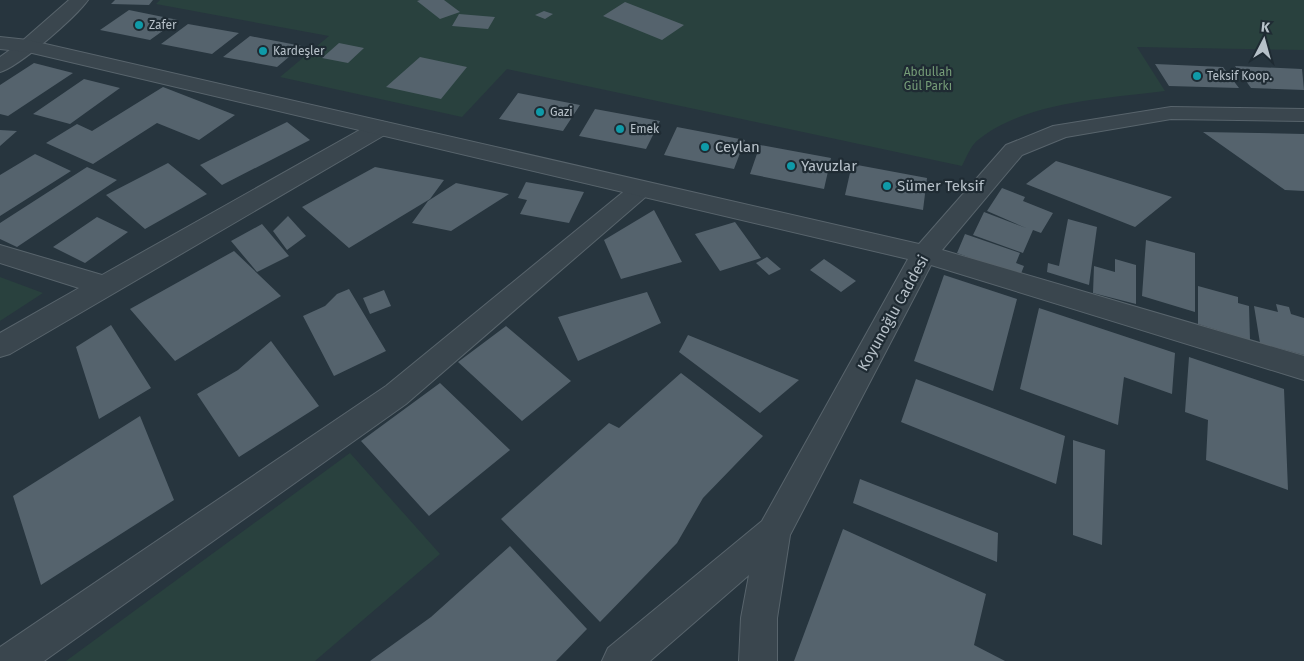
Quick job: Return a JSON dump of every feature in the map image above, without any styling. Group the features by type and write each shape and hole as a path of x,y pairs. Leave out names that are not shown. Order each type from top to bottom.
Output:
{"street":[{"path":"0,66 28,46 78,0"},
{"path":"0,43 28,46 924,254 1304,368"},
{"name":"Koyunoğlu Caddesi","path":"758,661 759,618 774,532 924,254 1014,150 1061,131 1171,113 1304,115"},
{"path":"0,346 380,128"},
{"path":"12,661 396,395 641,189"},
{"path":"0,254 104,286"},
{"path":"621,661 774,532"}],"green space":[{"name":"Abdullah Gül Parkı","path":"160,0 1304,0 1304,50 1137,47 1165,91 1067,104 1018,117 997,127 975,142 962,166 507,69 462,117 280,77 329,36 156,4"},
{"path":"0,277 43,293 0,321"},
{"path":"350,453 440,554 315,661 66,661"}],"building":[{"path":"115,0 153,0 149,5 111,4"},
{"path":"444,0 460,12 440,19 417,1"},
{"path":"625,2 684,25 662,40 603,16"},
{"name":"Zafer","path":"129,10 178,20 150,40 100,30"},
{"path":"544,11 553,14 545,19 535,15"},
{"path":"459,14 495,17 488,29 452,26"},
{"path":"188,24 239,33 212,54 161,44"},
{"name":"Kardeşler","path":"250,36 302,46 277,67 223,57"},
{"path":"339,43 364,48 348,63 322,58"},
{"path":"420,57 467,67 441,99 386,87"},
{"path":"34,63 73,73 8,116 0,114 0,85"},
{"name":"Teksif Koop.","path":"1155,64 1223,67 1239,88 1169,86"},
{"name":"Teksif Koop.","path":"1235,66 1302,69 1304,90 1251,88"},
{"path":"84,79 120,88 70,124 33,114"},
{"path":"163,87 235,115 199,140 157,123 93,164 46,143 77,124 92,131"},
{"name":"Gazi","path":"518,93 580,105 563,131 499,119"},
{"name":"Emek","path":"595,109 660,121 646,149 579,136"},
{"path":"287,122 310,140 222,185 200,165"},
{"name":"Ceylan","path":"677,127 745,140 734,169 664,155"},
{"path":"0,130 17,131 0,146"},
{"path":"1203,132 1304,134 1304,191 1285,190"},
{"name":"Yavuzlar","path":"760,145 831,158 824,189 750,174"},
{"path":"35,154 71,171 0,216 0,175"},
{"path":"1056,161 1172,197 1135,227 1026,184"},
{"path":"168,163 207,194 145,229 106,195"},
{"name":"Sümer Teksif","path":"852,164 927,178 923,210 845,195"},
{"path":"87,167 117,180 17,247 0,239 0,223"},
{"path":"375,167 444,180 430,199 349,248 302,207"},
{"path":"526,182 584,192 569,223 520,214 527,200 518,198"},
{"path":"456,183 509,194 451,231 412,223 428,201"},
{"path":"1002,188 1025,197 1023,201 1053,213 1041,233 1033,230 1023,253 973,235 984,212 1026,228 987,211"},
{"path":"654,210 682,262 621,279 604,240"},
{"path":"288,216 306,236 287,250 273,231"},
{"path":"97,217 128,232 85,263 53,247"},
{"path":"1068,219 1097,227 1089,285 1047,272 1048,263 1059,266"},
{"path":"735,222 761,258 720,271 695,234"},
{"path":"262,224 289,256 257,272 231,241"},
{"path":"965,234 1020,253 1016,263 1024,266 1020,276 957,253"},
{"path":"1146,240 1195,253 1195,312 1142,296"},
{"path":"234,251 281,296 175,361 130,309"},
{"path":"767,257 781,269 769,275 756,263"},
{"path":"824,259 856,281 841,292 810,270"},
{"path":"1115,259 1136,265 1136,304 1093,293 1094,266 1115,272"},
{"path":"944,275 1017,299 993,391 914,361"},
{"path":"1198,286 1238,297 1238,303 1249,306 1250,340 1198,324"},
{"path":"349,289 386,351 334,376 303,316 325,306 337,294"},
{"path":"384,290 391,306 370,314 363,298"},
{"path":"647,292 661,323 578,361 558,317"},
{"path":"1276,304 1289,307 1291,314 1304,318 1304,355 1260,343 1254,306 1278,312"},
{"path":"1039,308 1175,353 1172,394 1124,377 1118,425 1020,389"},
{"path":"111,325 151,388 99,419 76,347"},
{"path":"506,326 571,381 522,421 458,362"},
{"path":"688,335 799,380 760,413 679,352"},
{"path":"271,341 319,406 239,457 197,394 238,370"},
{"path":"1189,357 1284,389 1288,490 1206,460 1208,420 1185,412"},
{"path":"681,373 763,436 703,498 677,543 600,622 501,519 609,423 619,428"},
{"path":"916,379 1065,436 1056,484 901,422"},
{"path":"440,383 510,450 429,516 361,441"},
{"path":"140,416 174,500 41,585 13,496"},
{"path":"1073,440 1105,450 1102,545 1073,535"},
{"path":"860,479 998,533 997,562 853,503"},
{"path":"843,529 986,594 974,645 1005,661 794,661"},
{"path":"510,546 587,629 556,661 370,661 431,617"}],"place":[{"name":"Zafer","path":"139,25"},
{"name":"Kardeşler","path":"263,51"},
{"name":"Teksif Koop.","path":"1197,76"},
{"name":"Gazi","path":"540,112"},
{"name":"Emek","path":"620,129"},
{"name":"Ceylan","path":"705,147"},
{"name":"Yavuzlar","path":"791,166"},
{"name":"Sümer Teksif","path":"887,186"}]}
